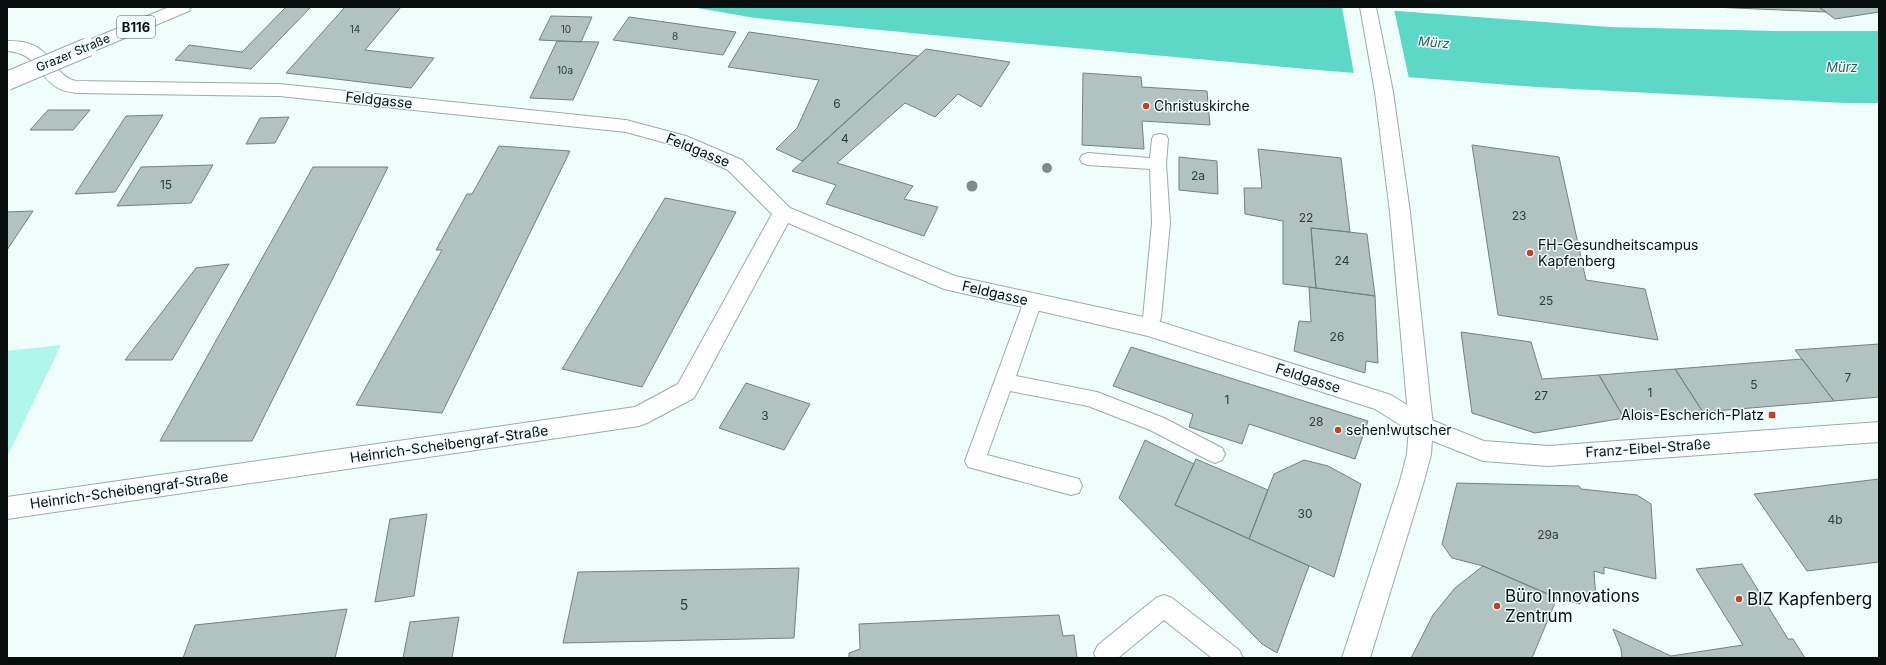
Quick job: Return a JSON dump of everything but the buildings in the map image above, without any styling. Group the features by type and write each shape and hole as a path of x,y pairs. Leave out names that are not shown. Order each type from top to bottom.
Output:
{"main road":[{"name":"Grazer Straße","path":"7,80 183,7"},
{"path":"1356,658 1420,454 1421,426 1400,212 1384,92 1368,7"},
{"name":"Feldgasse","path":"7,46 17,45 30,49 64,84 76,87 279,90 626,126 679,140 735,165 783,214 951,283 1148,327 1383,402 1421,426"},
{"name":"Heinrich-Scheibengraf-Straße","path":"7,508 639,416 686,391 783,214"},
{"name":"Franz-Eibel-Straße","path":"1421,426 1483,451 1548,456 1879,432"}],"lane":[{"path":"1148,327 1152,318 1161,223 1158,164 1160,138"},
{"path":"1088,158 1158,164"},
{"path":"1032,301 976,461 1071,486"},
{"path":"1003,382 1090,398 1157,424 1214,454"},
{"path":"1106,653 1164,606 1231,658"}],"shaded area":[{"path":"61,345 7,457 7,351"}],"water":[{"name":"Mürz","path":"692,7 1345,7 1610,27 1776,31 1879,31 1879,103 1845,103 1536,87 1329,71 755,18"}],"pier":[{"path":"1342,7 1394,9 1409,79 1354,74"}],"place":[{"name":"Christuskirche","path":"1146,106"},
{"name":"FH-Gesundheitscampus Kapfenberg","path":"1530,253"},
{"name":"Alois-Escherich-Platz","path":"1772,415"},
{"name":"sehen!wutscher","path":"1338,430"},
{"name":"BIZ Kapfenberg","path":"1739,599"},
{"name":"Büro Innovations Zentrum","path":"1497,606"}]}
